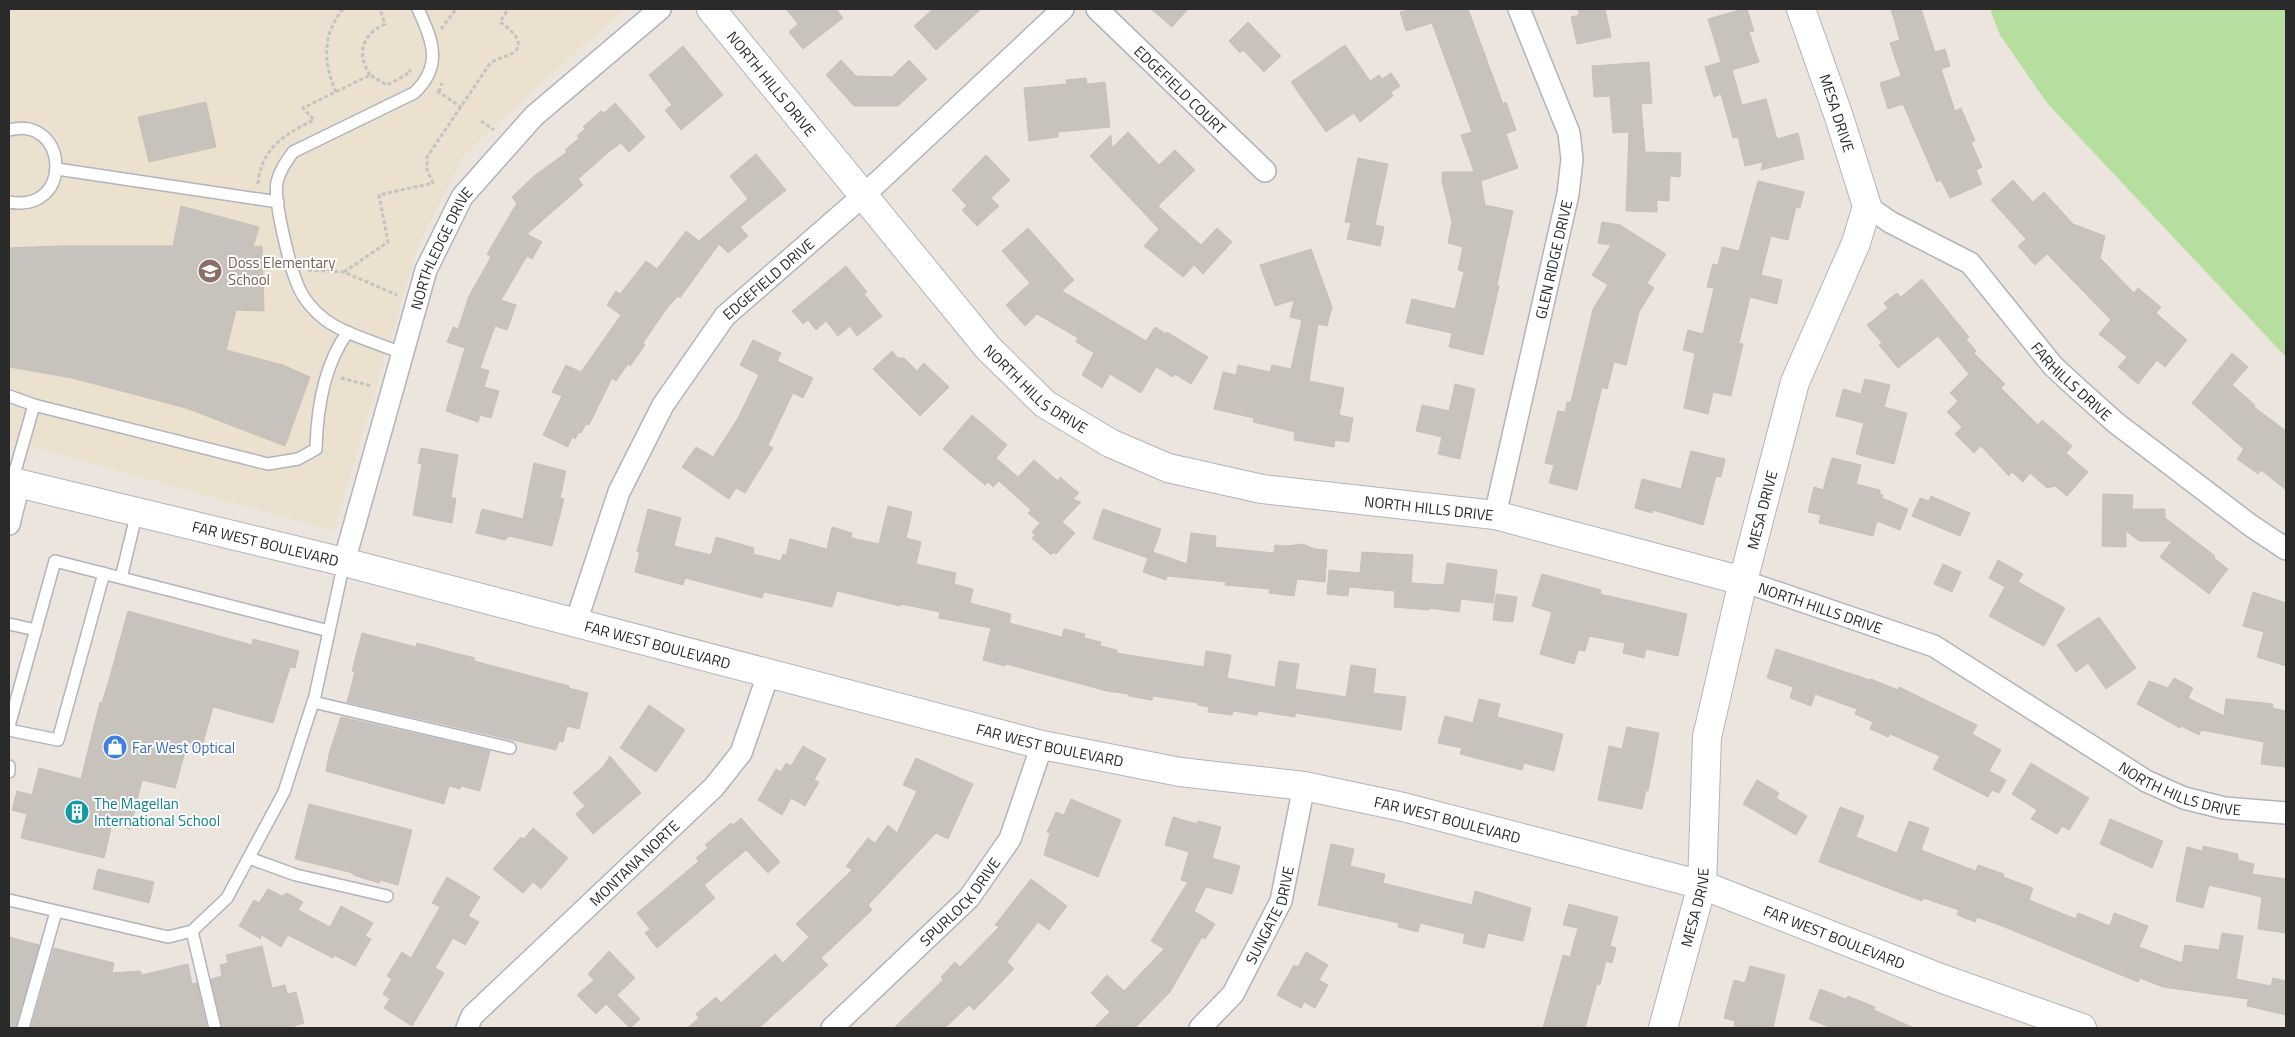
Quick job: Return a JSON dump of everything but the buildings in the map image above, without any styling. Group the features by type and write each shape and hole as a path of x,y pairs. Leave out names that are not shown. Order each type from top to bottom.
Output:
{"street":[{"name":"NORTHLEDGE DRIVE","path":"344,562 426,270 462,196 534,116 660,9"},
{"name":"NORTH HILLS DRIVE","path":"712,9 988,348 1045,404 1110,443 1168,468 1262,489 1496,515 1743,582 1934,646 2146,781 2184,798 2224,808 2286,813"},
{"name":"EDGEFIELD DRIVE","path":"576,622 619,492 663,405 725,316 864,195 1063,9"},
{"name":"EDGEFIELD COURT","path":"1097,9 1265,171"},
{"name":"GLEN RIDGE DRIVE","path":"1496,515 1568,194 1572,159 1569,133 1519,9"},
{"name":"MESA DRIVE","path":"1663,1028 1702,885 1707,737 1743,582 1795,382 1856,243 1867,206 1839,116 1801,9"},
{"name":"FARHILLS DRIVE","path":"1867,206 1890,222 1970,263 2053,366 2079,390 2116,423 2286,549"},
{"name":"FAR WEST BOULEVARD","path":"13,483 344,562 1042,746 1180,772 1304,786 1403,807 1702,885 1943,979 2082,1028"},
{"path":"9,524 13,483"},
{"name":"MONTANA NORTE","path":"467,1028 472,1016 714,787 741,753 768,674"},
{"name":"SPURLOCK DRIVE","path":"832,1028 969,898 1010,839 1042,746"},
{"name":"SUNGATE DRIVE","path":"1200,1028 1233,994 1281,901 1304,786"}],"lane":[{"path":"402,353 348,332 322,318 300,291 293,271 278,202 277,184 282,168 293,152 414,93 425,82 432,72 434,56 418,9"},
{"path":"9,130 23,128 35,131 46,138 53,149 57,169 52,186 43,196 32,202 19,204 9,202"},
{"path":"57,169 278,202"},
{"path":"9,396 34,405 268,464 298,459 316,449 317,414 336,347 348,332"},
{"path":"13,483 34,405"},
{"path":"121,578 137,512"},
{"path":"104,573 58,740 9,728 55,561 104,573 329,631"},
{"path":"9,900 168,937 192,931 227,898 284,792 314,702 344,562"},
{"path":"9,624 36,630"},
{"path":"314,702 510,748"},
{"path":"9,766 9,772"},
{"path":"249,858 296,875 387,896"},
{"path":"24,1028 56,912"},
{"path":"192,931 216,1028"}],"path":[{"path":"336,92 328,70 326,44 330,29 343,9"},
{"path":"380,9 385,24 366,37 362,50 362,59 370,75 387,85 406,75 410,70 411,72"},
{"path":"344,272 388,242 379,195 432,183 427,170 427,157 489,65 494,60 512,53 516,49 517,41 514,32 500,22 508,9"},
{"path":"258,188 259,176 269,150 291,131 314,120 303,108 370,75"},
{"path":"436,90 461,108"},
{"path":"481,121 494,130"},
{"path":"308,270 344,272 397,295"},
{"path":"338,377 372,386"}],"shaded area":[{"name":"Doss Elementary School","path":"9,9 626,9 547,78 463,156 418,246 334,531 9,440"}],"green space":[{"path":"1990,9 2286,9 2286,357 2047,103 2000,35"}],"place":[{"name":"Doss Elementary School","path":"210,271"},
{"name":"Far West Optical","path":"115,747"},
{"name":"The Magellan International School","path":"77,812"}]}
